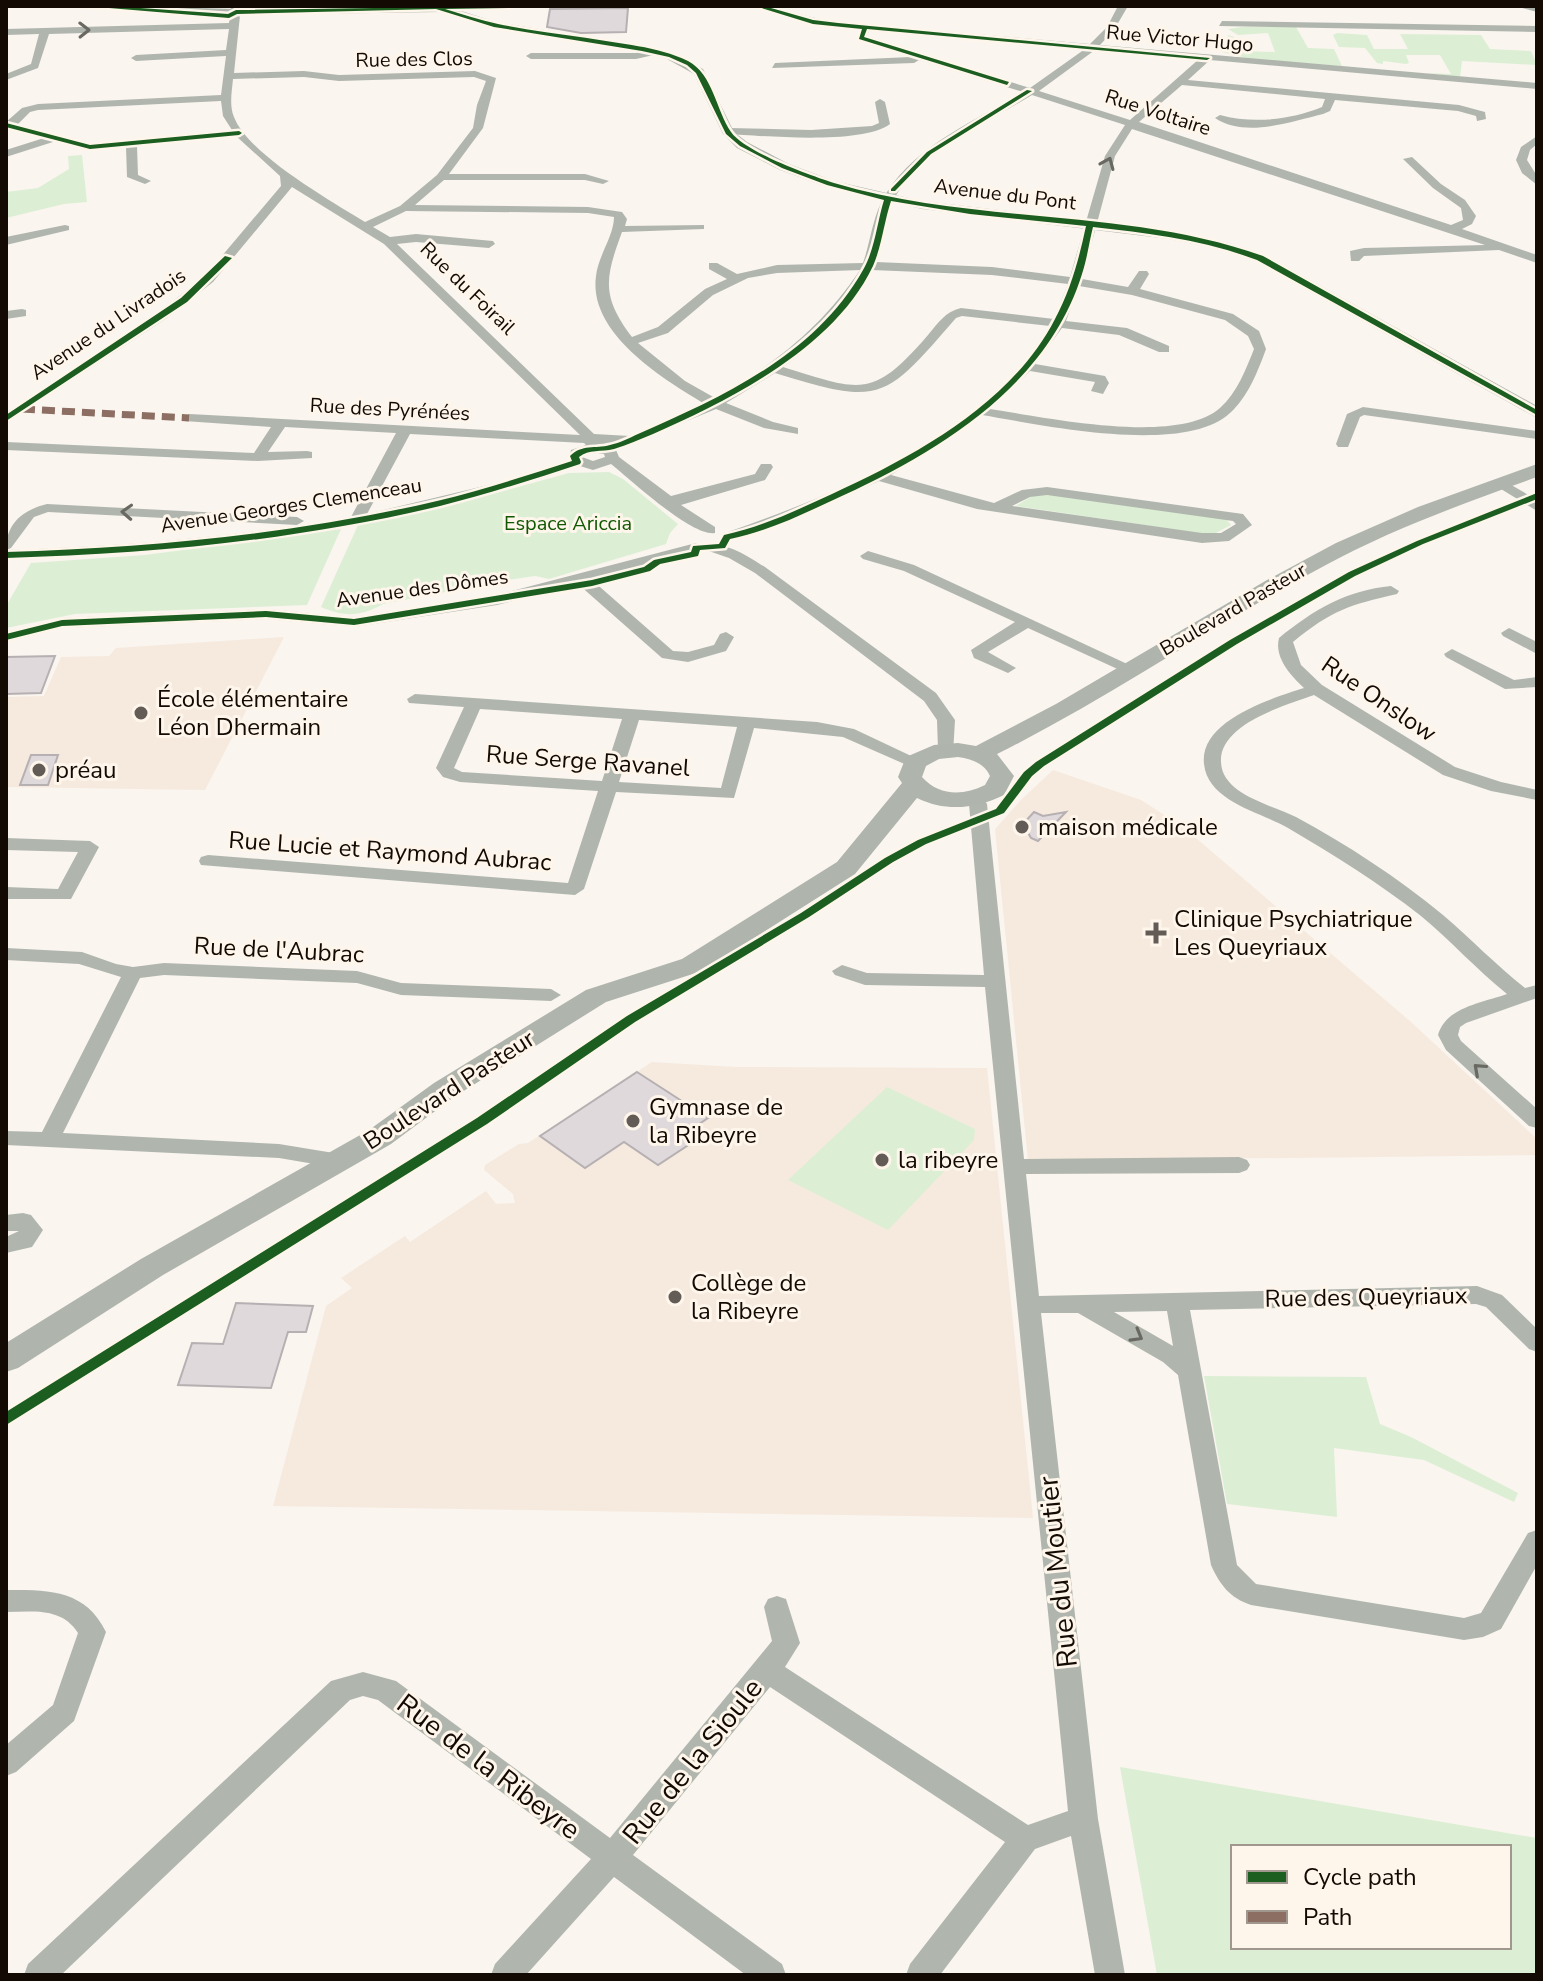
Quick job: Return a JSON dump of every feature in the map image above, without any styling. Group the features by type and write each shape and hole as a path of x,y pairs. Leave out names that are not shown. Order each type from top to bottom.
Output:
{"main road":[{"name":"Boulevard Pasteur","path":"1507,489 1537,470"},
{"name":"Boulevard Pasteur","path":"978,754 1039,725 1320,559 1436,509 1537,484"},
{"name":"Boulevard Pasteur","path":"975,799 995,790 1000,783 999,768 1007,751 1039,725"},
{"name":"Boulevard Pasteur","path":"6,1359 152,1267 380,1137 444,1090 596,996 636,981 670,975 704,958 846,868 922,781 934,752 947,750"},
{"path":"947,750 978,754 999,768"},
{"path":"922,781 975,799"}],"street":[{"name":"Avenue du Pont","path":"132,6 236,9 437,7 513,29 655,52 680,60 699,72 728,131 753,152 822,180 888,199 1187,236 1260,258 1537,413"},
{"path":"437,7 508,6"},
{"name":"Rue Victor Hugo","path":"758,6 820,23 865,28 1537,86"},
{"path":"578,456 634,439 714,403 800,347 836,313 868,267 888,199 898,182 929,153 1092,48 1112,29 1123,6"},
{"path":"1525,6 1537,9"},
{"path":"236,9 226,98 228,116 239,133 273,165 283,182"},
{"path":"1222,24 1537,29"},
{"path":"6,32 236,26"},
{"name":"Rue Voltaire","path":"865,28 861,38 1133,123 1454,228 1537,259"},
{"path":"6,77 35,66 45,31"},
{"path":"531,56 636,56 655,52"},
{"path":"136,58 233,53"},
{"path":"775,66 926,58"},
{"path":"729,545 878,476 980,411 1028,367 1059,323 1075,281 1104,168 1133,123 1207,58"},
{"name":"Rue des Clos","path":"230,76 487,76 491,83 482,105 478,128 441,177 404,208 366,226"},
{"path":"1179,82 1459,108 1481,114 1481,119"},
{"path":"1220,118 1233,123 1257,124 1319,112 1326,109 1331,97"},
{"path":"11,123 38,107 226,98"},
{"path":"728,131 832,132 877,128 885,124 880,102"},
{"path":"11,123 82,147 239,133"},
{"path":"1125,133 1157,131"},
{"path":"6,154 53,139"},
{"path":"1537,139 1522,149 1519,157 1521,165 1537,182"},
{"path":"131,143 133,177 145,181"},
{"path":"1408,159 1422,166 1436,185 1466,206 1470,216 1468,222 1454,228"},
{"path":"441,177 585,177 603,181"},
{"name":"Rue du Foirail","path":"283,182 303,188 388,241 585,431 600,451"},
{"name":"Avenue du Livradois","path":"6,419 12,408 184,300 228,258 283,182"},
{"path":"404,208 606,211 618,214 621,219 600,275 602,298 614,323 665,375 714,403 778,429 793,431"},
{"path":"618,229 700,227"},
{"path":"6,241 65,228"},
{"path":"388,241 416,238 489,244"},
{"path":"1355,258 1354,254 1364,252 1503,247"},
{"path":"713,266 734,278"},
{"path":"630,342 663,330 709,292 734,278 777,269 868,267 976,270 1133,291 1229,317 1254,334 1260,349 1231,405 1222,413 1191,427 1129,431 980,411"},
{"path":"1133,291 1137,279 1143,274"},
{"path":"772,368 865,390 887,381 952,315 972,311 1131,333 1164,349"},
{"path":"6,315 22,313"},
{"path":"1028,367 1100,379 1102,383 1098,391"},
{"path":"1343,444 1354,414 1363,411 1537,435"},
{"name":"Rue des Pyrénées","path":"189,418 573,439 600,451"},
{"path":"258,457 280,424"},
{"name":"Avenue Georges Clemenceau","path":"357,519 405,430"},
{"path":"578,456 634,439"},
{"path":"6,446 258,457 307,455"},
{"path":"600,451 669,501 697,538 729,545 930,697 946,720 947,750"},
{"name":"Avenue Georges Clemenceau","path":"6,555 149,548 357,519 478,493 578,456"},
{"path":"669,501 760,477 766,467"},
{"path":"878,476 957,502 995,508 1202,538 1224,538 1245,525 1238,517 1047,491 1027,493 995,508"},
{"path":"1507,489 1537,507"},
{"path":"6,545 29,514 47,508 282,520 316,526"},
{"name":"Avenue des Dômes","path":"6,637 62,623 266,614 354,622 497,600 582,579 697,538 710,530 729,545"},
{"path":"868,556 909,568 1130,669"},
{"path":"582,579 668,655 698,655 720,648 726,637"},
{"name":"Rue Onslow","path":"1391,591 1364,593 1319,615 1285,641 1286,656 1299,675 1316,689 1449,771 1497,787 1537,795"},
{"path":"1008,668 980,655 979,650 1027,622"},
{"path":"1509,633 1537,649"},
{"path":"1452,654 1511,685 1537,682"},
{"path":"1316,689 1252,713 1233,726 1217,744 1212,758 1213,770 1230,791 1284,817 1384,879 1529,994"},
{"name":"Rue Serge Ravanel","path":"415,699 632,715"},
{"name":"Rue Serge Ravanel","path":"474,704 445,768 460,777 728,794 747,723"},
{"path":"632,715 834,730 922,781"},
{"name":"Rue Lucie et Raymond Aubrac","path":"208,861 575,889 632,715"},
{"name":"Rue du Moutier","path":"975,799 978,804 1083,1819 1110,1975"},
{"path":"6,844 90,847 64,895 6,893"},
{"name":"Rue de l'Aubrac","path":"6,954 82,958 112,970 133,973 164,969 357,977 401,989 551,995"},
{"path":"842,971 865,979 994,981"},
{"path":"49,1140 133,973"},
{"path":"1529,994 1459,1018 1451,1024 1448,1035 1453,1045 1537,1121"},
{"path":"6,1138 279,1151 338,1160"},
{"path":"1014,1167 1239,1165"},
{"path":"6,1223 23,1221 32,1230 24,1241 6,1245"},
{"name":"Rue des Queyriaux","path":"1028,1305 1477,1295 1494,1301 1537,1343"},
{"path":"1177,1301 1224,1565 1230,1579 1251,1594 1464,1629 1483,1626 1491,1621 1537,1541"},
{"path":"1084,1305 1171,1356 1188,1370"},
{"path":"6,1601 66,1603 83,1616 92,1632 64,1712 6,1763"},
{"path":"767,1670 786,1643 777,1607"},
{"name":"Rue de la Sioule","path":"506,1975 612,1858 767,1670 1025,1839"},
{"name":"Rue de la Ribeyre","path":"39,1975 341,1690 363,1684 386,1690 771,1975"},
{"path":"921,1975 1025,1839 1083,1819"}],"shaded area":[{"name":"École élémentaire Léon Dhermain","path":"284,637 205,790 6,787 6,697 44,696 61,657 109,656 116,648"},
{"name":"Clinique Psychiatrique Les Queyriaux","path":"1053,770 1141,800 1183,827 1411,1022 1537,1139 1537,1155 1028,1161 995,829"},
{"name":"Collège de la Ribeyre","path":"652,1062 736,1067 987,1068 1033,1518 273,1506 326,1306 352,1288 341,1278 405,1236 410,1242 486,1191 496,1204 515,1203 513,1194 484,1170 485,1165 519,1144 528,1143"}],"green space":[{"path":"1296,27 1308,48 1334,49 1342,66 1250,59 1222,52 1228,35 1237,38 1243,51 1275,52 1268,33 1238,35 1228,29"},
{"path":"1400,34 1481,35 1490,49 1531,51 1537,65 1462,61 1460,77 1426,73 1451,74 1440,55 1406,55 1409,63 1406,64 1377,63 1365,48 1339,47 1333,35 1367,35 1374,49 1408,49"},
{"path":"82,155 87,202 64,204 6,218 6,192 38,188 69,169 68,156"},
{"name":"Espace Ariccia","path":"609,472 623,479 678,524 666,544 549,579 535,576 508,580 383,604 359,613 337,613 321,607 358,525 449,506 569,473"},
{"path":"1046,494 1226,519 1231,525 1212,535 1016,506 1032,496"},
{"path":"341,529 307,605 75,614 6,628 6,606 31,563 145,555"},
{"name":"la ribeyre","path":"887,1087 975,1129 974,1140 888,1230 788,1180"},
{"path":"1204,1376 1366,1377 1380,1424 1518,1493 1514,1502 1424,1460 1334,1448 1337,1517 1227,1504"},
{"path":"1120,1767 1537,1838 1537,1975 1157,1975"}],"building":[{"path":"628,8 626,32 581,33 547,27 550,9"},
{"path":"55,656 41,693 6,694 6,657"},
{"name":"préau","path":"31,755 58,755 48,785 20,785"},
{"name":"maison médicale","path":"1034,812 1043,816 1066,812 1038,841 1031,838 1023,824"},
{"name":"Gymnase de la Ribeyre","path":"637,1072 708,1118 686,1133 696,1140 658,1165 624,1142 585,1168 540,1136"},
{"path":"236,1303 313,1306 306,1332 288,1332 271,1388 178,1385 192,1343 223,1344"}],"marked path":[{"path":"22,409 189,418"}],"cycle path":[{"path":"88,6 229,16 236,12 508,6"},
{"path":"758,6 813,22 838,25 1207,58"},
{"path":"439,9 494,25 642,49 689,64 699,72 729,134 742,145 784,167 829,184 922,205 1169,234 1206,241 1260,258 1537,413"},
{"path":"865,28 861,38 1007,83"},
{"path":"893,190 929,153 1029,91"},
{"path":"6,125 90,147 239,133"},
{"path":"6,555 77,553 222,541 369,519 510,484 577,462 574,456 582,450 608,448 630,441 739,389 798,349 824,326 848,299 867,270 888,199"},
{"path":"6,637 62,623 266,614 354,622 592,583 647,569 657,562 695,554 696,548 722,546 727,537 777,522 870,480 958,428 997,397 1031,361 1058,321 1078,275 1090,224"},
{"path":"6,419 184,300 228,258"},
{"path":"6,1419 482,1121 631,1019 805,915 889,860 922,842 1000,811 1028,774 1040,764 1272,619 1374,563 1537,496"}],"place":[{"name":"École élémentaire Léon Dhermain","path":"141,713"},
{"name":"préau","path":"39,770"},
{"name":"maison médicale","path":"1022,827"},
{"name":"Clinique Psychiatrique Les Queyriaux","path":"1156,933"},
{"name":"Gymnase de la Ribeyre","path":"633,1121"},
{"name":"la ribeyre","path":"882,1160"},
{"name":"Collège de la Ribeyre","path":"675,1297"}]}
